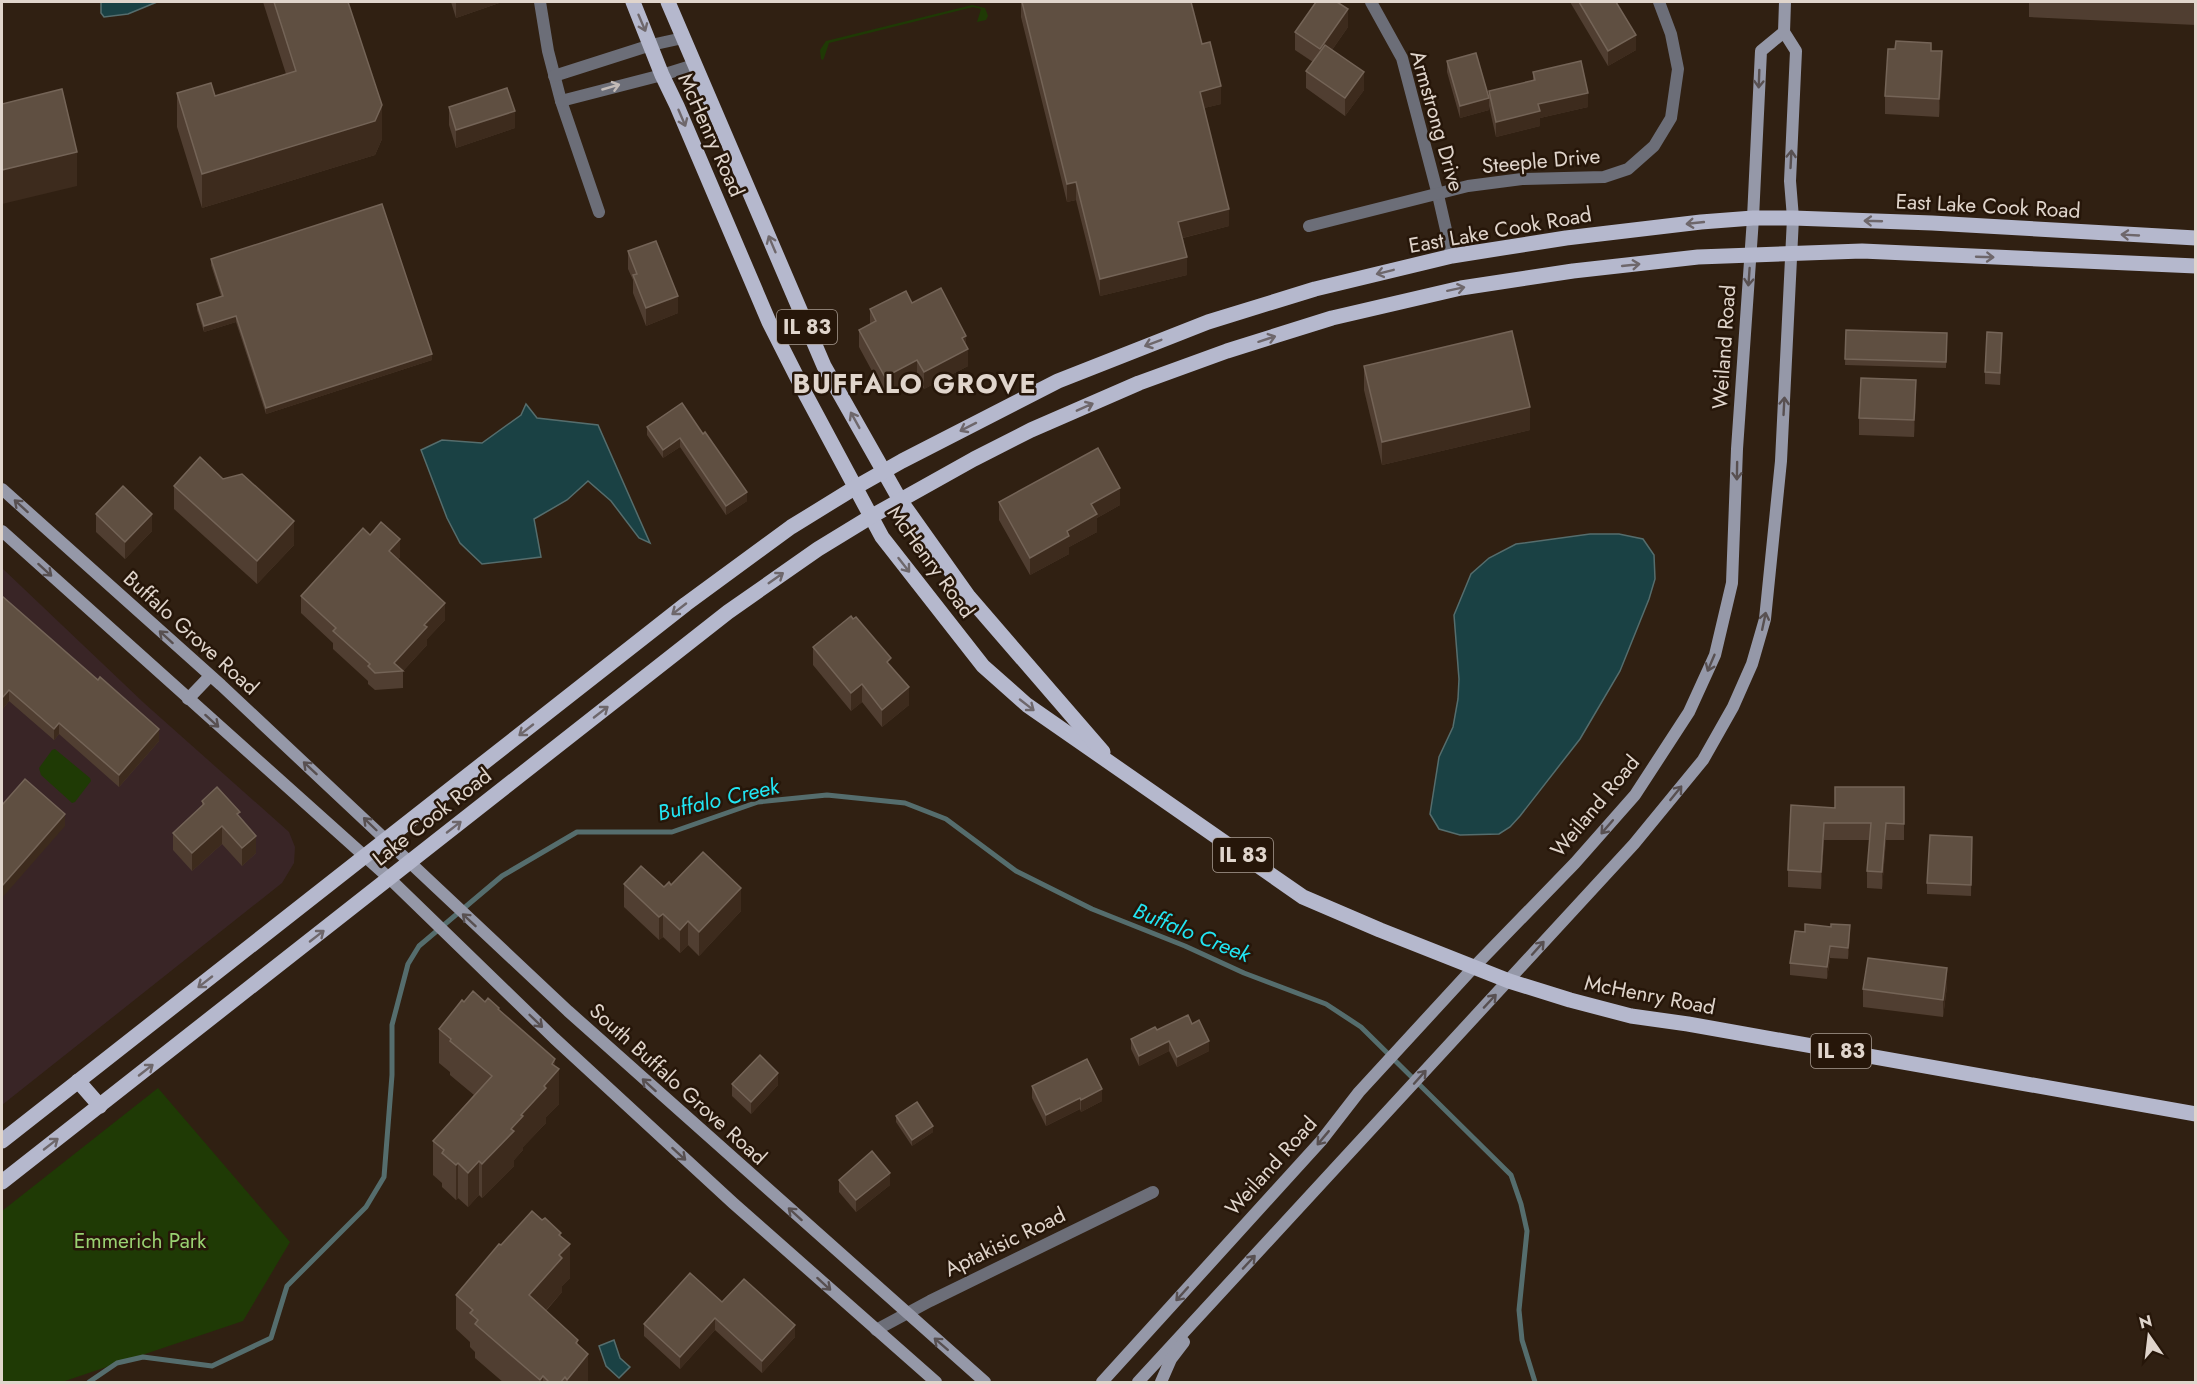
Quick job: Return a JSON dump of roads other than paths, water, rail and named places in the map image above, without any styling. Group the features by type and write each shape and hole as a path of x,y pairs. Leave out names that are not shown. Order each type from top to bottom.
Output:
{"main road":[{"name":"McHenry Road","path":"633,2 662,75 769,322 882,537 983,666 1027,705 1303,897 1509,981 1631,1016 2196,1114"},
{"name":"McHenry Road","path":"668,2 824,366 883,471 900,500 969,597 1114,766"},
{"path":"1138,1383 1634,844 1703,760 1733,707 1752,663 1765,619 1781,461 1791,254 1790,181 1796,51 1784,32 1785,2"},
{"name":"Weiland Road","path":"1102,1383 1321,1141 1359,1092 1474,967 1575,863 1635,795 1689,712 1715,655 1732,583 1737,449 1753,218 1761,51 1784,32"},
{"name":"East Lake Cook Road","path":"855,487 1058,381 1143,347 1208,322 1315,290 1452,256 1566,238 1753,218 2196,238"},
{"path":"900,500 1031,430 1139,382 1332,318 1461,288 1573,271 1687,259 1862,251 2196,266"},
{"name":"Lake Cook Road","path":"2,1141 686,604 791,527 855,487"},
{"name":"Buffalo Grove Road","path":"2,489 353,808"},
{"name":"Lake Cook Road","path":"2,1182 728,612 818,549 900,500"},
{"path":"2,531 327,825 389,878 593,1074 936,1383"},
{"path":"188,699 210,676"},
{"name":"South Buffalo Grove Road","path":"353,808 408,863 593,1034 985,1383"},
{"path":"78,1081 100,1106"},
{"path":"1161,1383 1172,1359 1221,1292"},
{"path":"1092,1383 1104,1372 1118,1364"}],"street":[{"path":"540,2 561,101 599,212"},
{"name":"Armstrong Drive","path":"1371,2 1402,58 1452,256"},
{"name":"Steeple Drive","path":"1309,226 1468,186 1522,179 1604,177 1628,169 1654,146 1671,118 1678,69 1671,34 1659,2"},
{"path":"554,76 651,45 683,38"},
{"path":"561,101 694,65"},
{"name":"Aptakisic Road","path":"876,1330 906,1313 1153,1192"}],"water":[{"path":"101,2 157,2 128,14 104,17 101,13"},
{"path":"526,404 537,418 598,425 650,543 639,538 611,501 588,481 567,500 534,519 541,557 482,564 460,543 447,518 421,450 442,440 482,443 521,415"},
{"path":"1590,534 1619,534 1643,539 1654,555 1655,579 1620,671 1580,739 1510,827 1499,834 1460,835 1439,829 1430,814 1439,757 1453,727 1458,699 1459,679 1454,615 1471,574 1489,558 1516,544"},
{"path":"614,1340 620,1358 630,1367 619,1378 606,1366 599,1346"}],"waterway":[{"name":"Buffalo Creek","path":"89,1382 117,1363 143,1357 212,1366 271,1338 287,1286 366,1207 384,1177 392,1075 392,1025 408,964 419,946 502,876 577,832 672,832 758,802 827,795 905,803 946,819 1016,871 1092,909 1185,946 1244,973 1326,1004 1361,1027 1511,1175 1527,1231 1519,1310 1522,1340 1535,1382"}],"district":[{"name":"BUFFALO GROVE","path":"915,384"}],"park label":[{"name":"Emmerich Park","path":"140,1241"}]}
